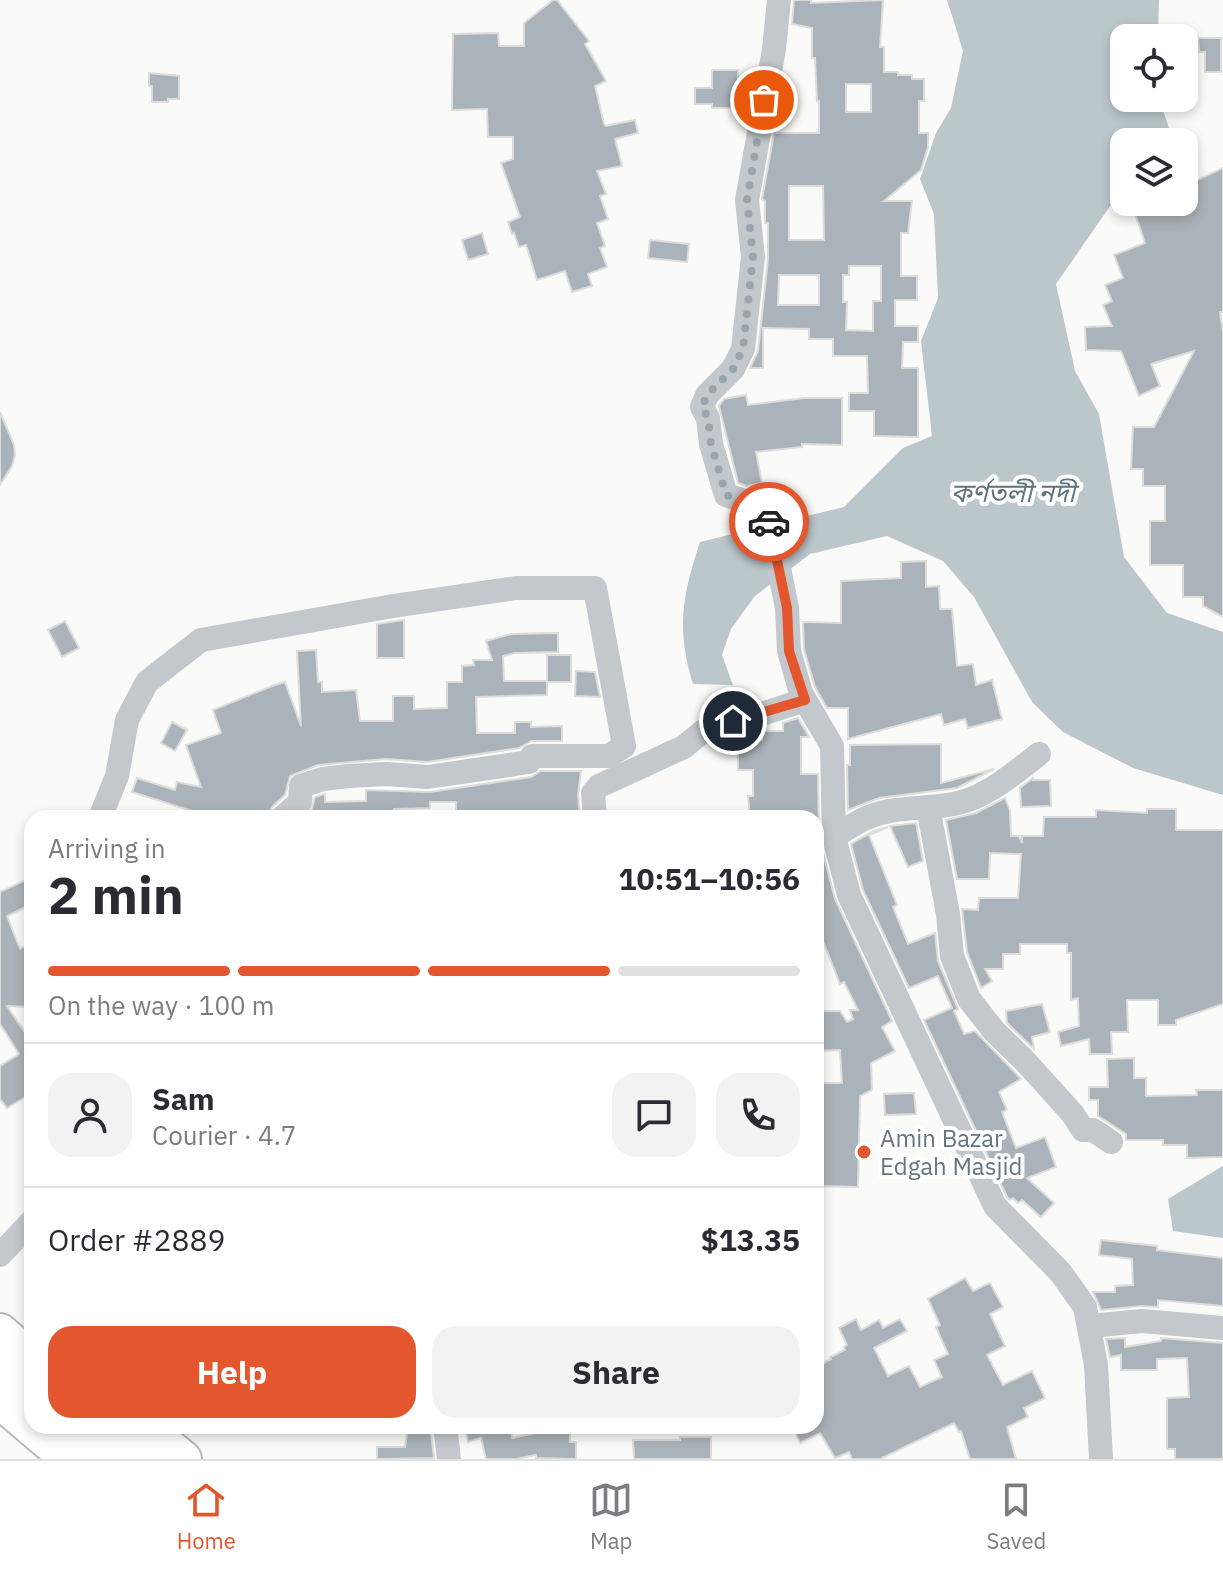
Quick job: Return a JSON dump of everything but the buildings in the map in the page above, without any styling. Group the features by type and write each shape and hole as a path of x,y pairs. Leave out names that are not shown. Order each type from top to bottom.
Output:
{"highway":[{"path":"0,1311 24,1326"},
{"path":"0,1332 24,1353"},
{"path":"0,1369 24,1390"},
{"path":"0,1400 24,1421"},
{"path":"40,1434 69,1459"},
{"path":"75,1434 105,1459"},
{"path":"117,1434 146,1459"},
{"path":"152,1434 183,1459"}],"street":[{"path":"779,0 774,49 747,200 753,257 743,349 733,369 707,395 702,407 708,418 711,444 726,495 767,508 787,608 789,651 805,700 832,746 834,837 849,895 995,1206 1061,1273 1085,1307 1096,1365 1101,1459"},
{"path":"103,810 117,776 127,720 147,682 201,640 516,588 595,588 624,746 609,756 532,756 529,762 428,777 387,774 323,779 301,786 300,802 291,810"},
{"path":"594,810 593,793 599,786 684,747 702,732 805,700"},
{"path":"834,837 862,819 888,811 971,799 1003,783 1039,754"},
{"path":"928,807 948,914 952,956 969,999 1083,1130 1093,1130 1111,1142"},
{"path":"0,1255 24,1230"},
{"path":"1089,1326 1142,1321 1223,1328"},
{"path":"446,1434 449,1459"}],"water":[{"name":"কর্ণতলী নদী","path":"947,0 1159,0 1158,24 1110,24 1110,112 1164,112 1169,128 1110,128 1110,206 1056,284 1075,371 1099,414 1124,557 1167,613 1223,632 1223,795 1133,768 1063,732 1032,702 974,597 943,561 887,536 810,554 755,596 731,629 722,655 733,685 693,684 684,646 683,613 700,542 844,507 903,448 932,436 921,341 938,298 934,214 920,179 936,133 951,108 963,51"},
{"path":"1223,1166 1223,1238 1173,1231 1168,1199"}],"way so far":[{"path":"764,100 747,200 753,257 743,349 733,369 707,395 702,407 708,418 711,444 726,495 767,508 769,522"}],"place":[{"name":"Amin Bazar Edgah Masjid","path":"864,1152"}],"route":[{"path":"733,721 805,700 789,651 787,608 769,522"}]}
